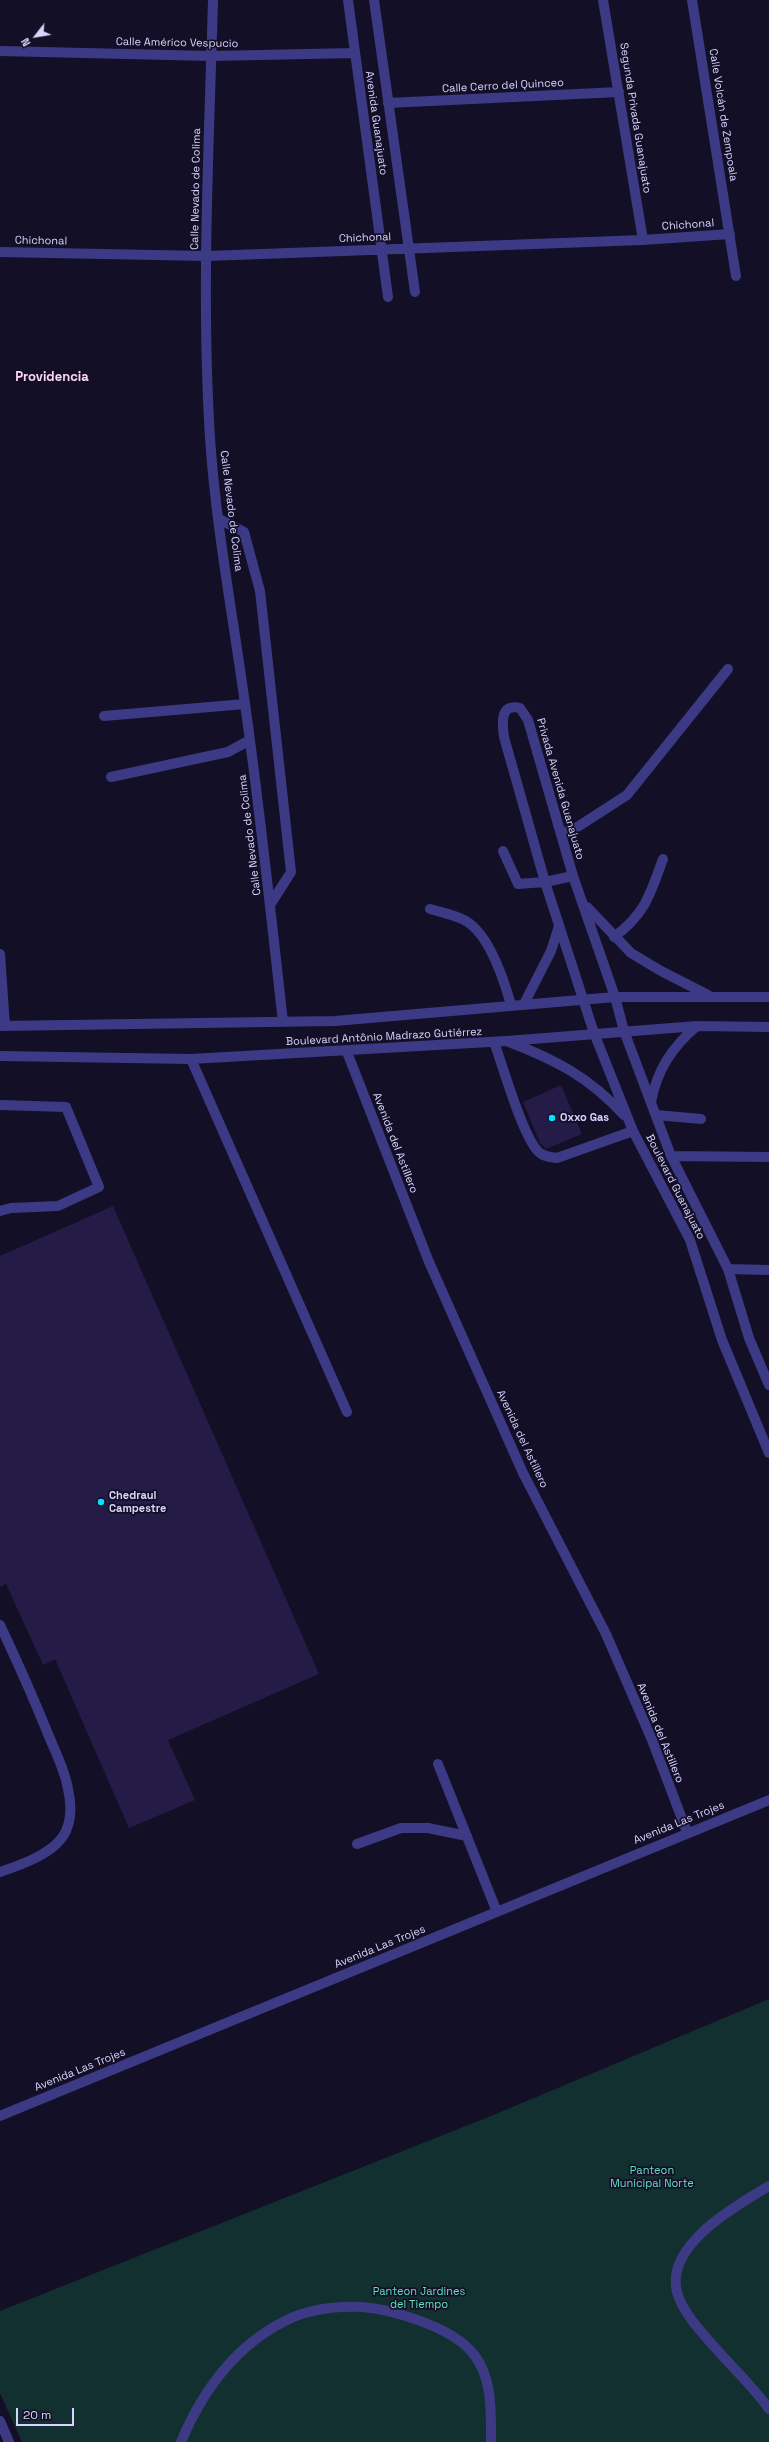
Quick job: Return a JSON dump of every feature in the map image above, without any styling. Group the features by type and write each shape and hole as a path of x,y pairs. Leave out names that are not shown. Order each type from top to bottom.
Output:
{"street":[{"name":"Calle Nevado de Colima","path":"213,0 207,256 210,439 219,519 250,740 283,1022"},
{"name":"Avenida Guanajuato","path":"348,0 354,53 383,250"},
{"name":"Avenida Guanajuato","path":"374,0 410,249"},
{"name":"Segunda Privada Guanajuato","path":"603,0 643,240"},
{"name":"Calle Volcán de Zempoala","path":"692,0 736,276"},
{"name":"Calle Américo Vespucio","path":"0,51 211,56 354,53"},
{"name":"Calle Cerro del Quinceo","path":"388,103 619,92"},
{"name":"Chichonal","path":"0,252 207,256 643,240 730,234"},
{"path":"410,249 415,292"},
{"path":"383,250 388,297"},
{"path":"219,519 244,532 260,592 291,872 270,905"},
{"path":"561,834 579,826 627,795 728,669"},
{"path":"104,716 245,704"},
{"name":"Privada Avenida Guanajuato","path":"584,1000 545,882 504,737 502,717 504,712 510,708 520,708 528,720 573,876 615,997"},
{"path":"111,777 228,752 250,740"},
{"path":"503,851 518,884 545,882 573,876"},
{"path":"614,937 632,924 646,903 663,858"},
{"path":"583,903 614,937 644,962 710,996"},
{"path":"430,909 463,919 479,932 503,976 511,1005"},
{"path":"524,1004 551,951 559,924"},
{"path":"0,954 2,1026"},
{"name":"Boulevard Antônio Madrazo Gutiérrez","path":"2,1026 335,1021 615,997 769,997"},
{"name":"Boulevard Guanajuato","path":"615,997 624,1031 670,1156 728,1269 749,1338 769,1385"},
{"name":"Boulevard Guanajuato","path":"584,1000 594,1033 628,1120 690,1240 722,1340 769,1453"},
{"path":"651,1102 654,1085 666,1058 697,1026"},
{"name":"Boulevard Antônio Madrazo Gutiérrez","path":"0,1056 191,1059 347,1052 507,1042 594,1033 697,1026 769,1026"},
{"path":"494,1042 531,1142 539,1153 546,1157 558,1158 633,1131"},
{"path":"507,1042 538,1054 577,1073 595,1086 628,1120"},
{"name":"Avenida del Astillero","path":"347,1052 429,1262 523,1473 606,1634 652,1740 688,1832"},
{"path":"191,1059 347,1412"},
{"path":"0,1105 66,1107 99,1187 58,1206 11,1208 0,1211"},
{"path":"656,1115 701,1119"},
{"path":"670,1156 769,1157"},
{"path":"728,1269 769,1270"},
{"path":"0,1625 52,1744 68,1787 70,1817 66,1832 55,1844 20,1866 0,1872"},
{"path":"438,1764 496,1912"},
{"name":"Avenida Las Trojes","path":"0,2116 769,1800"},
{"path":"357,1844 401,1828 428,1828 467,1836"},
{"path":"769,2186 716,2218 694,2240 683,2258 678,2273 676,2290 680,2302 691,2319 718,2352 758,2393 769,2409"},
{"path":"181,2442 209,2387 236,2356 264,2333 304,2312 329,2308 362,2307 388,2312 434,2326 470,2350 487,2383 491,2408 491,2442"},
{"path":"0,2421 9,2442"}],"green space":[{"name":"Panteon Jardines del Tiempo","path":"769,1999 769,2442 22,2442 0,2393 0,2311 496,2114"}],"building":[{"name":"Oxxo Gas","path":"561,1085 582,1134 546,1149 540,1143 523,1102"},
{"path":"113,1206 319,1674 168,1740 195,1800 129,1828 55,1659 43,1665 6,1584 0,1587 0,1256"}],"place":[{"name":"Oxxo Gas","path":"552,1118"},
{"name":"Chedraui Campestre","path":"101,1502"}],"district":[{"name":"Providencia","path":"52,377"}],"park label":[{"name":"Panteon Municipal Norte","path":"652,2177"}]}
